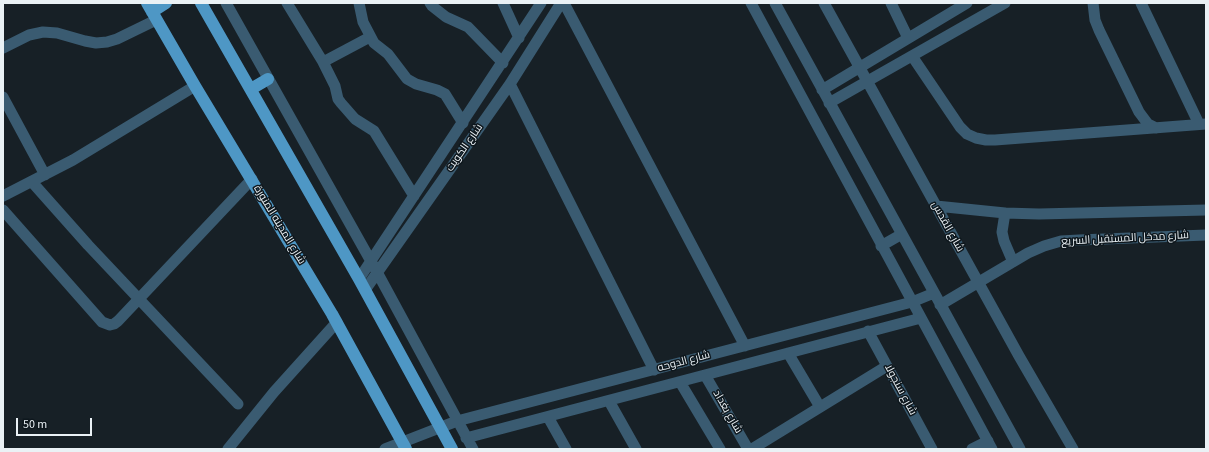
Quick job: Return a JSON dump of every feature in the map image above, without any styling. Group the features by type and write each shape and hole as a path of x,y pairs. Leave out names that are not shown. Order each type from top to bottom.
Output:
{"main road":[{"path":"152,12 166,3"},
{"path":"201,3 362,284 452,449"},
{"name":"شارع المدينه المنورة","path":"152,12 337,322 404,446"},
{"path":"251,89 268,80"}],"street":[{"path":"226,3 371,261 472,449"},
{"path":"287,3 323,62 335,86 338,99 355,118 374,130 414,196"},
{"path":"359,3 363,22 370,37 390,56 407,79 445,94 463,123"},
{"path":"430,3 446,17 468,27 503,63"},
{"path":"503,3 522,33 540,38"},
{"name":"شارع الكويت","path":"362,284 371,261 503,63 541,3"},
{"path":"563,3 745,346"},
{"name":"شارع الكويت","path":"362,284 377,272 510,84 563,3"},
{"path":"751,3 990,445 972,449"},
{"path":"775,3 1020,449"},
{"name":"شارع القدس","path":"824,3 978,283 1073,449"},
{"path":"891,3 908,38"},
{"path":"822,90 967,3"},
{"path":"829,103 1005,3"},
{"path":"1092,3 1095,20 1099,30 1139,112 1148,124 1156,128"},
{"path":"912,56 960,127 967,134 976,138 991,140 1203,124 1141,3"},
{"path":"3,48 29,35 43,32 57,33 96,43 107,42 117,39 152,12"},
{"path":"323,62 370,37"},
{"path":"510,84 654,370"},
{"path":"3,196 32,182 100,144 195,86"},
{"path":"3,98 45,175"},
{"path":"3,210 106,325 114,324 252,179"},
{"path":"32,182 88,245 238,404"},
{"path":"936,206 1005,213 1039,214 1206,210"},
{"path":"1005,213 1002,232 1004,241 1013,262"},
{"path":"882,246 902,234"},
{"name":"شارع مدخل المستقبل السريع","path":"940,305 1028,253 1044,246 1062,242 1206,235"},
{"name":"شارع الدوحه","path":"385,449 404,446 457,421 912,302 934,293"},
{"name":"شارع الدوحه","path":"466,438 921,318"},
{"path":"228,449 274,392 337,322"},
{"name":"شارع سنجولا","path":"868,331 932,449"},
{"path":"788,353 820,407"},
{"name":"شارع بغداد","path":"706,356 709,374 748,449"},
{"path":"752,449 887,366"},
{"path":"680,382 720,449"},
{"path":"609,401 636,449"},
{"path":"548,416 566,449"}]}
